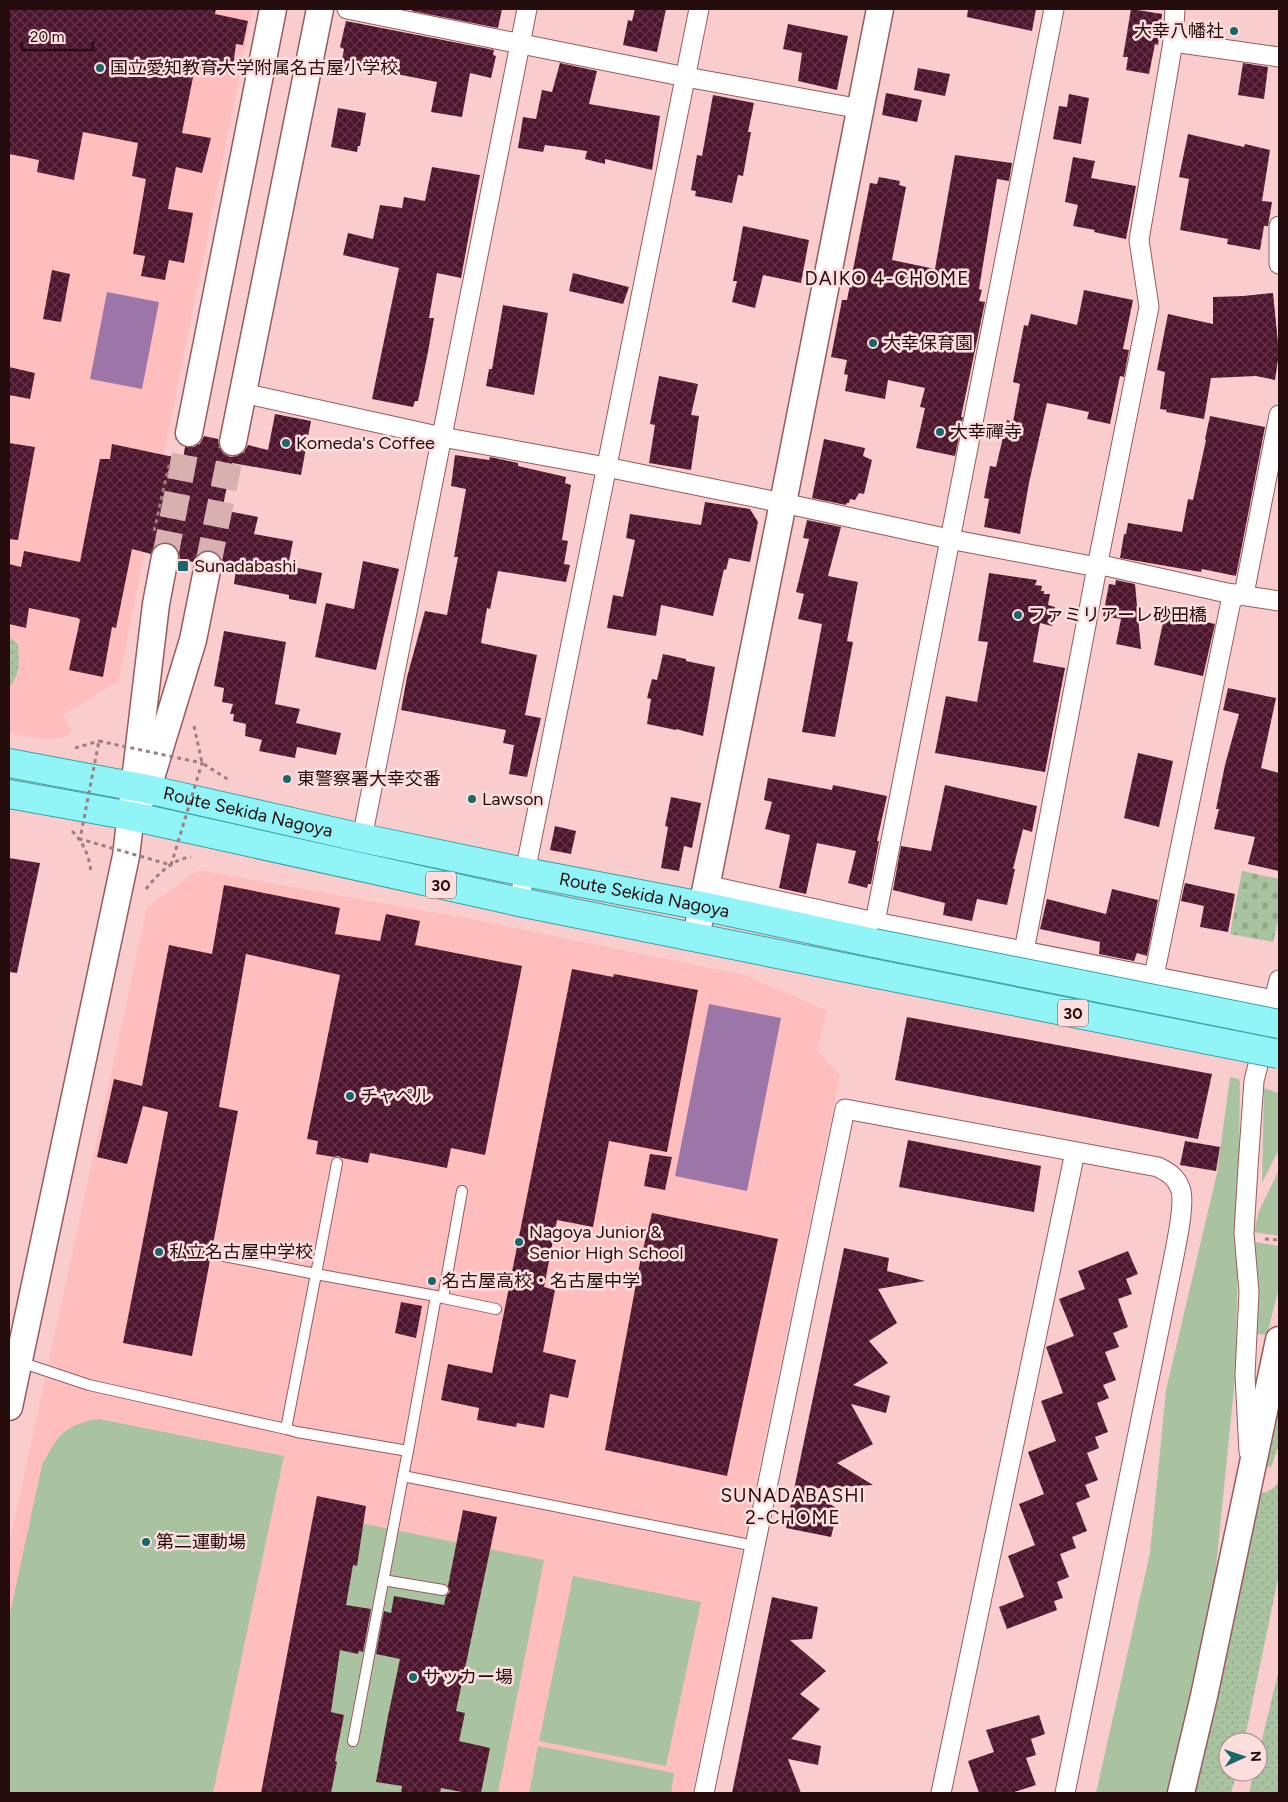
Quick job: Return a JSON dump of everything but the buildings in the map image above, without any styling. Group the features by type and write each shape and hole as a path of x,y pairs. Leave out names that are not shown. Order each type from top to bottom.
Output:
{"main road":[{"name":"Route Sekida Nagoya","path":"9,763 141,788 362,838 525,872 704,896 875,933 1277,1012"},
{"name":"Route Sekida Nagoya","path":"9,794 135,817 519,902 1279,1054"}],"street":[{"path":"189,433 273,9"},
{"path":"233,442 320,9"},
{"path":"347,9 686,77 861,108"},
{"path":"362,838 527,9"},
{"path":"519,902 699,9"},
{"path":"696,937 880,9"},
{"path":"1054,9 949,538 875,933 1024,950 1154,976 1277,1012"},
{"path":"1024,950 1097,567 1150,307 1139,240 1173,42 1175,9"},
{"path":"1173,42 1279,57"},
{"path":"1279,226 1279,264"},
{"path":"243,393 442,437 606,467 1097,567 1106,566 1237,595 1279,601"},
{"path":"1154,976 1231,601 1245,589 1279,415"},
{"path":"9,1407 141,788 156,604 165,557"},
{"path":"141,788 193,640 208,565"},
{"path":"1250,1477 1245,1374 1249,1292 1244,1233 1254,1081 1277,1012 1279,980"},
{"path":"704,1793 846,1109 1158,1167 1171,1174 1181,1189 1182,1202 1174,1261 1065,1793"},
{"path":"941,1793 1075,1152"},
{"path":"1181,1793 1204,1696 1279,1340"}],"lane":[{"path":"286,1429 337,1163"},
{"path":"353,1741 403,1476 462,1191"},
{"path":"224,1256 496,1309"},
{"path":"19,1361 89,1385 286,1429 408,1451"},
{"path":"403,1476 755,1546"},
{"path":"383,1580 443,1590"}],"path":[{"path":"154,531 170,461"},
{"path":"171,865 202,763 192,720"},
{"path":"91,872 89,856 80,839 99,741"},
{"path":"71,748 99,741 202,763 229,780"},
{"path":"80,839 171,865"},
{"path":"146,889 157,875 171,865 188,857 194,857"}],"shaded area":[{"name":"国立愛知教育大学附属名古屋小学校","path":"9,9 253,9 118,684 113,684 63,715 72,732 62,738 43,739 9,733"},
{"path":"107,292 159,302 142,389 90,379"},
{"name":"名古屋高校・名古屋中学","path":"198,870 471,919 745,975 827,1011 817,1050 840,1075 692,1793 9,1793 9,1545 147,908"},
{"path":"709,1004 781,1018 747,1191 675,1176"}],"green space":[{"path":"9,637 18,644 19,661 16,677 9,687"},
{"path":"1242,871 1279,879 1279,916 1273,942 1230,934"},
{"path":"1230,1077 1239,1079 1240,1083 1236,1368 1213,1598 1172,1793 1096,1793 1150,1553 1166,1390 1217,1173"},
{"path":"1264,1088 1279,1093 1279,1149 1262,1183"},
{"path":"1279,1170 1279,1236 1254,1232 1259,1211"},
{"path":"1255,1242 1279,1246 1279,1287 1267,1335 1256,1334 1259,1287"},
{"path":"1279,1390 1279,1445 1271,1467 1263,1466"},
{"name":"第二運動場","path":"99,1419 284,1456 213,1793 9,1793 9,1618 42,1465 52,1446 63,1433 78,1424"},
{"path":"1279,1479 1279,1574 1246,1732 1218,1732 1218,1782 1234,1782 1231,1793 1192,1793 1257,1494 1271,1490"},
{"name":"サッカー場","path":"336,1518 544,1560 498,1793 281,1793"},
{"path":"573,1576 701,1602 666,1766 539,1741"},
{"path":"1279,1669 1279,1793 1249,1793 1252,1782 1268,1782 1268,1732 1264,1732"},
{"path":"538,1746 674,1773 671,1793 529,1793"}],"tunnel":[{"path":"165,557 189,433"},
{"path":"208,565 233,442"}],"place":[{"name":"大幸八幡社","path":"1234,31"},
{"name":"国立愛知教育大学附属名古屋小学校","path":"100,68"},
{"name":"大幸保育園","path":"873,343"},
{"name":"大幸禪寺","path":"940,432"},
{"name":"Komeda's Coffee","path":"286,443"},
{"name":"Sunadabashi","path":"183,566"},
{"name":"ファミリアーレ砂田橋","path":"1018,615"},
{"name":"東警察署大幸交番","path":"287,779"},
{"name":"Lawson","path":"472,799"},
{"name":"チャペル","path":"350,1096"},
{"name":"Nagoya Junior & Senior High School","path":"519,1242"},
{"name":"私立名古屋中学校","path":"159,1252"},
{"name":"名古屋高校・名古屋中学","path":"432,1281"},
{"name":"第二運動場","path":"146,1542"},
{"name":"サッカー場","path":"413,1677"}],"district":[{"name":"DAIKO 4-CHOME","path":"887,278"},
{"name":"SUNADABASHI 2-CHOME","path":"793,1506"}]}
